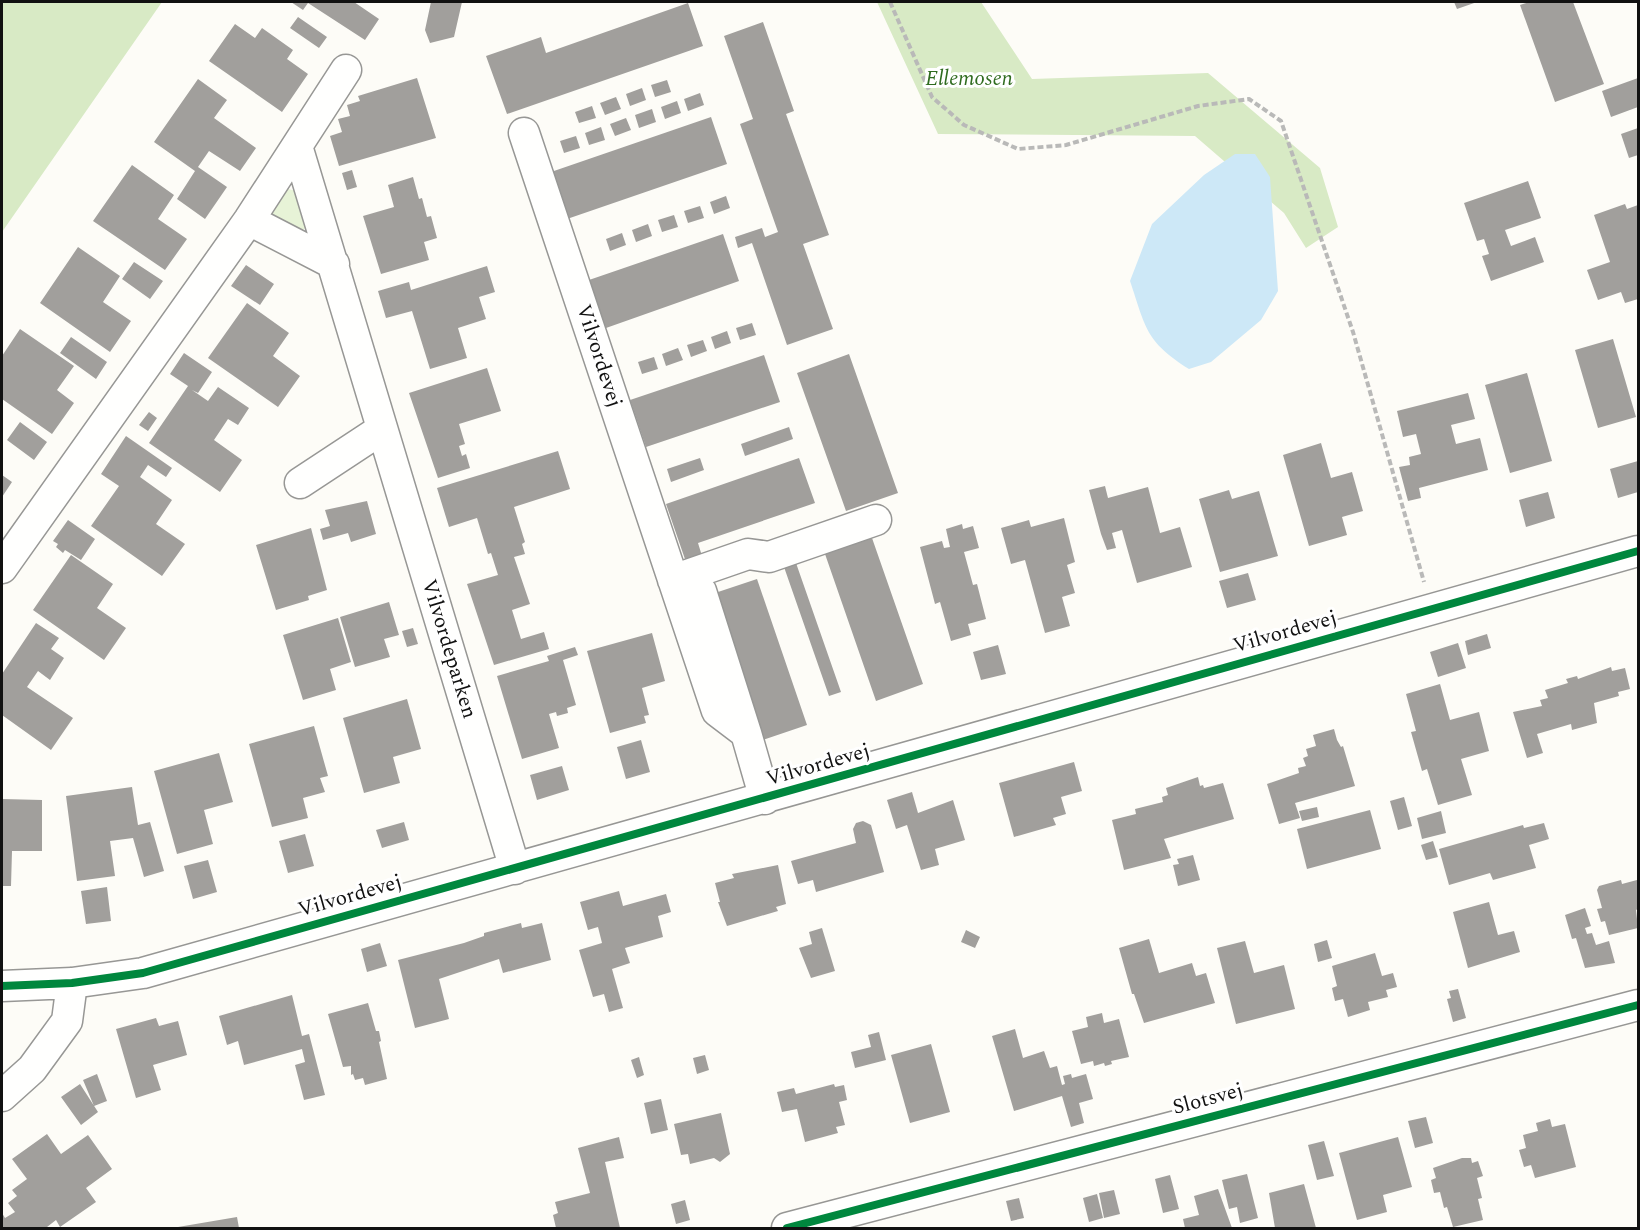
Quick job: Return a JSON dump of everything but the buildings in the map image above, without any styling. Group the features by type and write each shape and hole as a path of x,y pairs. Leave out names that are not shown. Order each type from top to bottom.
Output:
{"street":[{"path":"2,568 249,220 346,70"},
{"name":"Vilvordevej","path":"524,132 717,711 746,733 765,799"},
{"name":"Vilvordeparken","path":"297,146 515,869"},
{"path":"249,220 334,264"},
{"path":"300,483 382,429"},
{"path":"673,580 748,554 769,557 876,520"},
{"name":"Vilvordevej","path":"2,986 72,983 143,973 765,799 1638,550"},
{"path":"701,591 746,733"},
{"path":"2,1096 32,1069 67,1021 72,983"},
{"name":"Slotsvej","path":"787,1228 1638,1005"}],"path":[{"path":"890,2 932,97 964,125 1018,149 1066,145 1198,106 1249,99 1281,121 1353,332 1432,609"}],"green space":[{"path":"2,2 162,2 2,232"},
{"name":"Ellemosen","path":"877,2 981,2 1032,79 1208,73 1320,168 1338,227 1306,248 1284,213 1195,136 938,134"},
{"path":"282,190 297,191 306,228 297,232 273,218 270,213"}],"water":[{"path":"1235,154 1255,154 1270,177 1278,291 1261,320 1211,362 1189,369 1163,350 1155,341 1144,322 1130,281 1152,224 1204,175"}],"cycle path":[{"path":"2,986 72,983 143,973 1638,551"},
{"path":"787,1228 1638,1005"}]}
